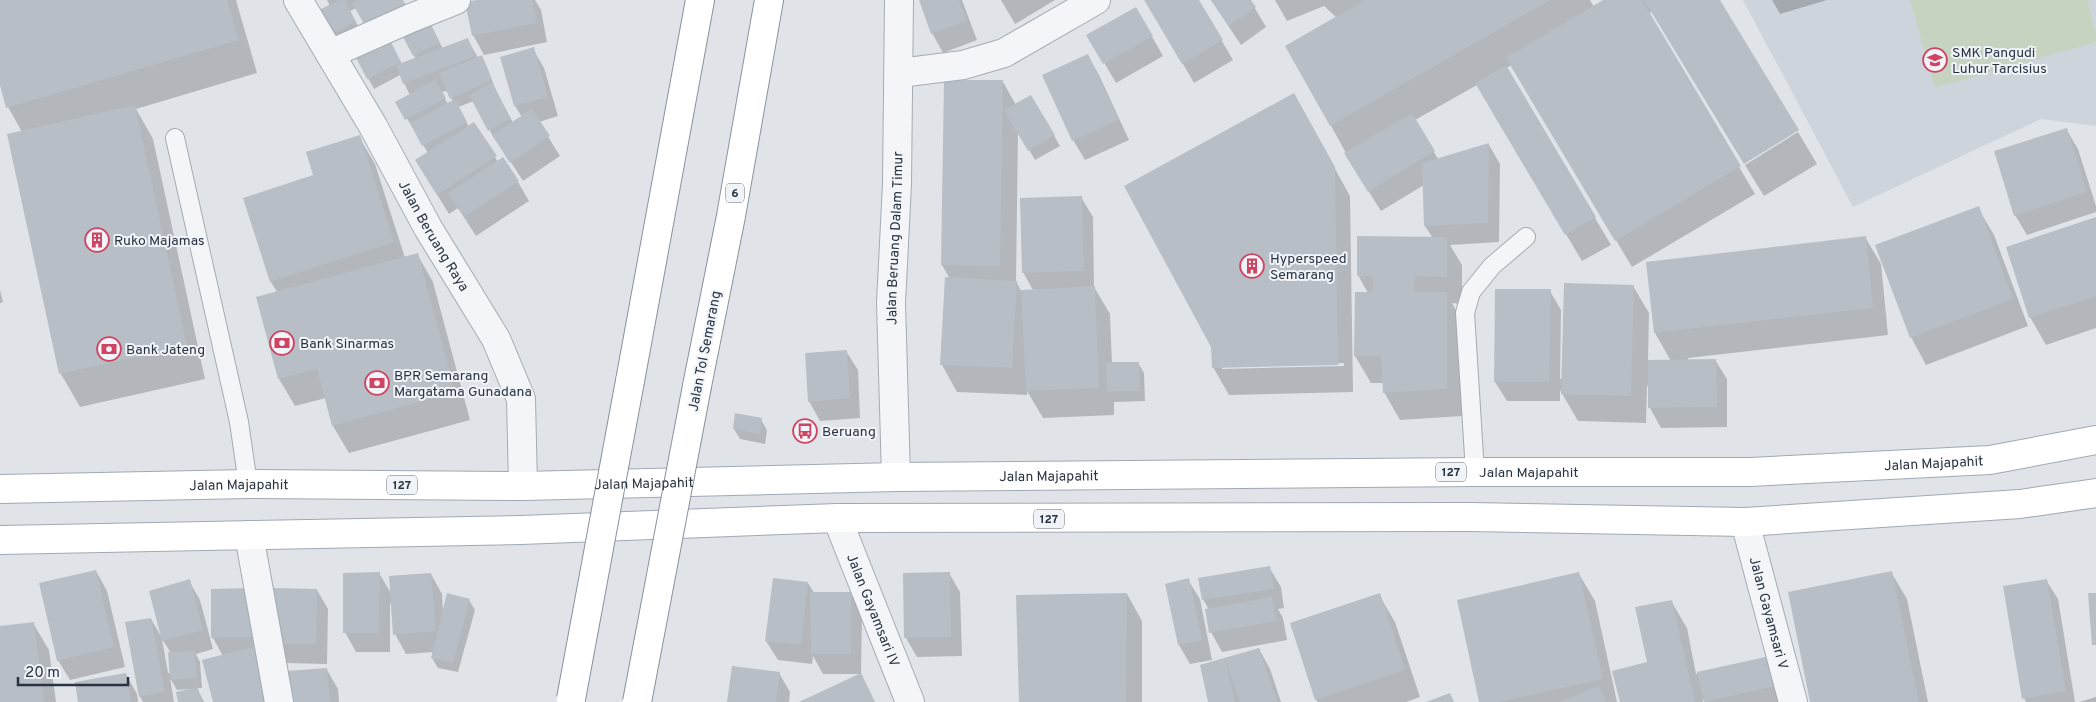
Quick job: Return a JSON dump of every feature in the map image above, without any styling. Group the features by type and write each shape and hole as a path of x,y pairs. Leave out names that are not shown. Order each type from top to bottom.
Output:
{"main road":[{"path":"571,701 700,0"},
{"name":"Jalan Tol Semarang","path":"638,702 731,216 768,0"},
{"name":"Jalan Majapahit","path":"0,489 248,484 523,486 896,477 1476,472 1750,472 1990,460 2096,440"},
{"name":"127","path":"0,540 521,530 837,518 1470,517 1745,522 2020,504 2096,493"}],"street":[{"name":"Jalan Beruang Raya","path":"298,0 373,126 428,228 496,339 521,399 523,486"},
{"path":"330,54 456,0"},
{"name":"Jalan Beruang Dalam Timur","path":"896,477 892,303 900,73 899,0"},
{"path":"900,73 963,65 1004,52 1096,0"},
{"name":"Jalan Gayamsari IV","path":"837,518 910,702"},
{"name":"Jalan Gayamsari V","path":"1745,522 1793,702"},
{"path":"249,535 279,702"}],"lane":[{"path":"175,138 239,422 248,484"},
{"path":"1476,472 1465,313 1471,292 1492,266 1526,237"}],"shaded area":[{"name":"SMK Pangudi Luhur Tarcisius","path":"1743,0 2096,0 2096,126 2041,119 1853,207"}],"green space":[{"path":"1910,0 2087,0 2096,33 2096,42 1935,88"}],"building":[{"path":"0,0 227,0 239,40 6,108 0,85"},
{"path":"339,0 345,0 356,22 331,34 319,10"},
{"path":"358,0 403,0 407,7 367,29 352,3"},
{"path":"477,0 532,0 537,23 472,36 465,2"},
{"path":"919,0 959,0 967,21 931,34"},
{"path":"1144,0 1199,0 1223,40 1182,64"},
{"path":"1211,0 1251,0 1256,7 1229,26"},
{"path":"1365,0 1550,0 1330,126 1285,46"},
{"path":"1603,0 1642,0 1741,166 1615,241 1506,58"},
{"path":"1644,0 1720,0 1799,130 1744,164"},
{"path":"1136,7 1153,36 1103,64 1086,35"},
{"path":"426,14 440,43 413,56 399,29"},
{"path":"386,32 401,62 367,79 352,50"},
{"path":"468,38 475,56 403,84 396,65"},
{"path":"534,47 548,97 514,106 500,57"},
{"path":"1088,54 1119,120 1072,141 1042,75"},
{"path":"482,55 492,80 450,99 439,73"},
{"path":"1506,65 1596,217 1565,235 1475,83"},
{"path":"435,80 446,98 405,120 395,102"},
{"path":"944,80 1003,80 1000,266 941,265"},
{"path":"492,82 511,119 488,131 469,95"},
{"name":"Hyperspeed Semarang","path":"1294,93 1335,167 1338,365 1212,368 1211,347 1124,186"},
{"path":"1031,95 1055,135 1028,151 1004,110"},
{"path":"455,99 467,122 422,146 410,123"},
{"name":"Ruko Majamas","path":"135,105 187,346 59,374 7,134"},
{"path":"532,109 550,136 510,163 492,135"},
{"path":"1412,113 1435,151 1368,192 1344,153"},
{"path":"474,122 497,156 437,195 415,160"},
{"path":"2067,128 2087,192 2014,216 1994,151"},
{"path":"360,135 394,242 270,282 243,198 313,175 306,152"},
{"path":"1489,143 1488,223 1424,226 1422,163"},
{"path":"503,157 519,181 464,217 448,193"},
{"path":"1082,196 1084,271 1022,273 1020,198"},
{"path":"1979,206 2013,299 1910,338 1875,245"},
{"path":"2096,217 2096,296 2029,318 2006,247"},
{"path":"1357,236 1447,237 1447,277 1415,276 1414,292 1447,292 1447,389 1383,393 1381,356 1354,356 1355,292 1372,292 1373,276 1357,276"},
{"path":"1866,236 1873,308 1654,333 1646,262"},
{"path":"418,253 455,392 332,426 317,369 278,379 256,297"},
{"path":"945,277 1017,281 1012,368 940,365"},
{"path":"1564,283 1634,285 1631,396 1561,394"},
{"path":"1095,286 1099,388 1026,391 1021,290"},
{"path":"1495,289 1551,289 1549,382 1494,382"},
{"path":"847,350 850,398 808,402 805,353"},
{"path":"1716,359 1717,407 1648,408 1648,360"},
{"path":"1106,362 1139,362 1140,391 1107,392"},
{"path":"735,413 762,418 760,434 733,429"},
{"path":"1270,566 1274,589 1202,600 1198,578"},
{"path":"96,570 114,647 57,661 39,583"},
{"path":"1892,571 1919,702 1810,702 1788,592"},
{"path":"380,572 379,633 343,633 343,573"},
{"path":"950,572 951,637 904,638 903,573"},
{"path":"1579,572 1603,679 1499,702 1479,702 1457,600"},
{"path":"431,573 436,631 393,635 389,576"},
{"path":"773,578 808,582 801,645 765,641"},
{"path":"1189,578 1202,640 1178,645 1165,584"},
{"path":"190,579 203,630 162,641 149,591"},
{"path":"2047,579 2066,691 2022,699 2003,586"},
{"path":"250,588 252,637 211,638 211,589"},
{"path":"272,588 317,589 316,644 271,644"},
{"path":"810,592 851,592 851,654 811,654"},
{"path":"447,593 470,599 453,663 431,658"},
{"path":"1127,593 1126,702 1019,702 1016,595"},
{"path":"1380,593 1405,670 1315,700 1290,623"},
{"path":"2088,593 2096,593 2096,645 2092,645"},
{"path":"1272,597 1276,621 1209,633 1205,609"},
{"path":"1672,600 1695,702 1620,702 1612,671 1647,662 1635,607"},
{"path":"151,618 165,692 139,697 125,622"},
{"path":"34,622 44,702 0,702 0,626"},
{"path":"260,645 275,702 213,702 202,660"},
{"path":"1259,648 1277,702 1240,702 1225,659 1235,702 1208,702 1200,665"},
{"path":"195,651 197,678 170,680 168,652"},
{"path":"1770,656 1776,686 1704,702 1697,672"},
{"path":"732,666 780,672 776,702 727,702"},
{"path":"327,668 330,702 289,702 287,671"},
{"path":"126,673 131,702 78,702 75,682"},
{"path":"861,673 875,702 799,702"},
{"path":"1599,686 1606,702 1559,702"},
{"path":"198,687 201,702 178,702 176,692"},
{"path":"1450,693 1454,702 1426,702"}],"place":[{"name":"SMK Pangudi Luhur Tarcisius","path":"1935,60"},
{"name":"Ruko Majamas","path":"97,240"},
{"name":"Hyperspeed Semarang","path":"1252,266"},
{"name":"Bank Sinarmas","path":"282,343"},
{"name":"Bank Jateng","path":"109,349"},
{"name":"BPR Semarang Margatama Gunadana","path":"377,383"},
{"name":"Beruang","path":"805,431"}]}
